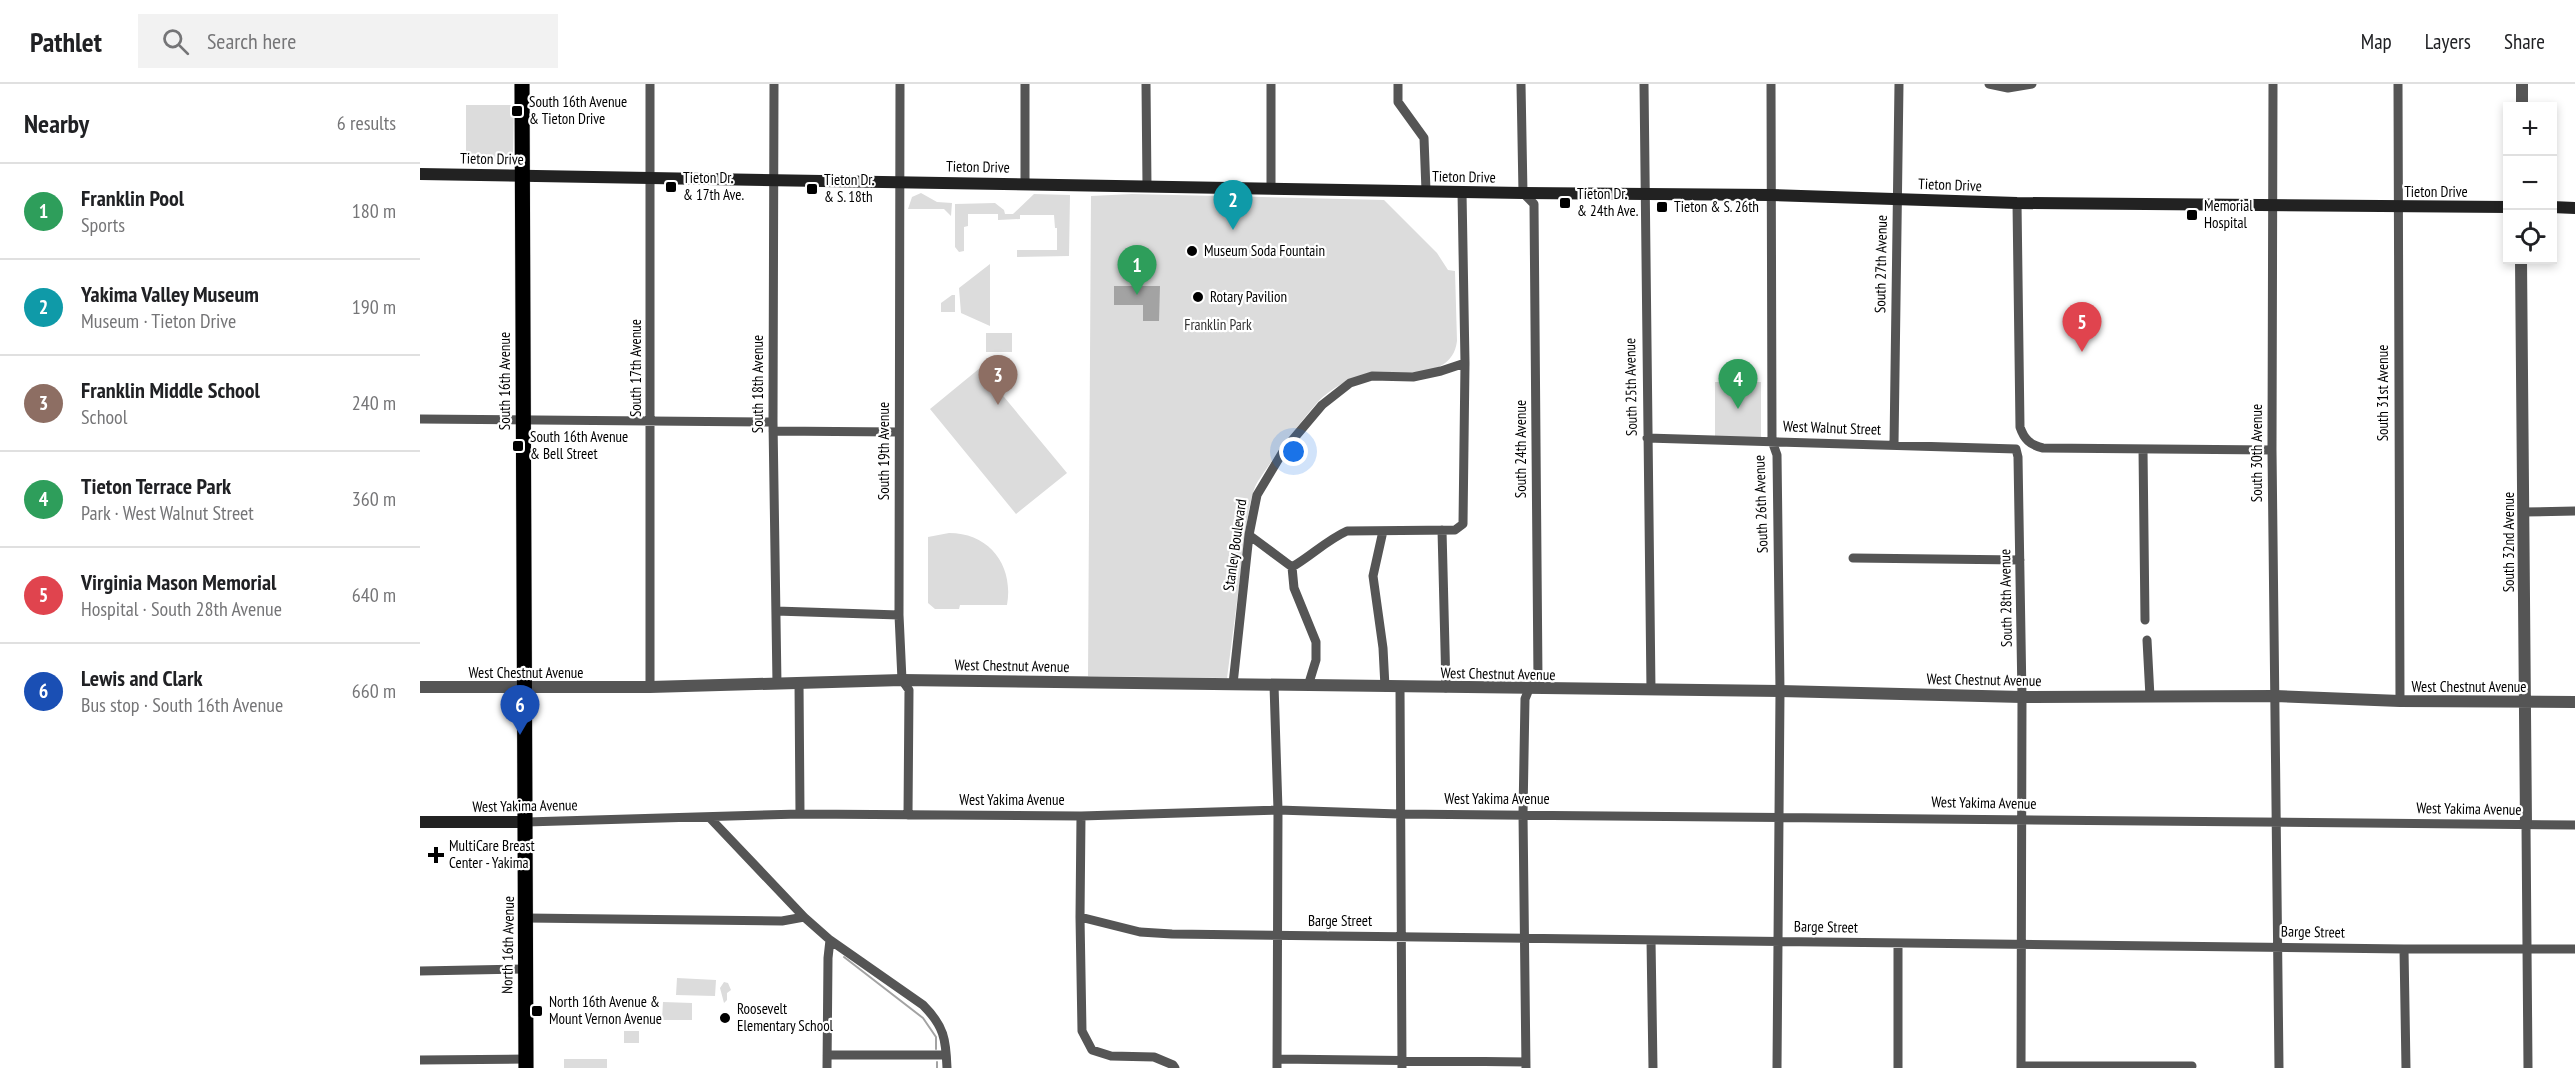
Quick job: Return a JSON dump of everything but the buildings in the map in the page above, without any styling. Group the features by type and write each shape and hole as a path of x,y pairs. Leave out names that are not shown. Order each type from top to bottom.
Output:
{"main road":[{"name":"South 16th Avenue","path":"522,84 526,822"},
{"name":"Tieton Drive","path":"420,174 1025,183 1426,192 1771,195 2017,203 2503,207"},
{"path":"2557,207 2575,208"},
{"name":"West Yakima Avenue","path":"420,822 526,822"},
{"name":"North 16th Avenue","path":"526,822 526,1064"}],"street":[{"name":"South 17th Avenue","path":"650,84 650,687"},
{"name":"South 18th Avenue","path":"774,84 773,426 777,684"},
{"name":"South 19th Avenue","path":"900,84 899,615 902,680 909,690 908,815"},
{"path":"1025,84 1025,183"},
{"path":"1146,84 1146,186"},
{"path":"1271,84 1271,188"},
{"path":"1398,84 1398,102 1424,138 1426,192"},
{"name":"South 24th Avenue","path":"1521,84 1523,193 1534,204 1538,680 1529,689 1525,699 1523,814 1526,1065"},
{"name":"South 25th Avenue","path":"1644,84 1651,690"},
{"name":"South 26th Avenue","path":"1771,84 1772,441 1777,455 1780,691 1776,942 1777,1068"},
{"name":"South 27th Avenue","path":"1894,445 1899,84"},
{"path":"1989,84 2008,88 2032,84"},
{"name":"South 30th Avenue","path":"2273,84 2272,450 2279,1068"},
{"name":"South 31st Avenue","path":"2398,84 2400,701"},
{"path":"2522,84 2522,102"},
{"path":"1292,567 1316,553 1331,538 1347,531 1460,529 1463,524 1465,363 1462,192"},
{"path":"2017,203 2020,427 2027,440 2034,446 2043,448 2272,450"},
{"name":"South 32nd Avenue","path":"2521,264 2526,825"},
{"name":"Stanley Boulevard","path":"1233,684 1249,535 1257,495 1284,450 1322,405 1350,383 1372,376 1413,377 1465,363"},
{"path":"420,419 651,420 898,432"},
{"name":"West Walnut Street","path":"1647,438 2016,449"},
{"name":"South 28th Avenue","path":"2016,449 2018,457 2022,697 2021,1067"},
{"path":"2143,449 2145,620"},
{"path":"2523,512 2575,511"},
{"path":"1442,530 1446,688"},
{"path":"1383,531 1372,576 1383,648 1384,687"},
{"path":"1249,535 1292,567 1294,588 1316,642 1316,660 1308,686"},
{"path":"1853,558 2020,560"},
{"path":"776,611 899,615"},
{"path":"2148,640 2150,697"},
{"name":"West Chestnut Avenue","path":"420,687 650,687 902,680 1780,691 2022,697 2275,696 2400,701 2575,702"},
{"path":"799,682 800,814"},
{"path":"1274,685 1278,810 1277,1064 1526,1065"},
{"path":"1401,687 1399,814 1402,1064"},
{"name":"West Yakima Avenue","path":"526,822 800,814 1081,816 1278,810 1399,814 2575,825"},
{"path":"1081,816 1082,1030 1092,1050 1111,1056 1154,1057 1175,1068"},
{"path":"710,817 804,917 830,940 922,1005 934,1017 943,1031 947,1068"},
{"path":"2526,825 2528,1068"},
{"path":"526,918 782,921 804,917"},
{"name":"Barge Street","path":"1080,917 1140,932 1278,936 2404,950 2575,949"},
{"path":"827,1068 830,940"},
{"path":"1651,940 1653,1068"},
{"path":"1898,943 1898,1068"},
{"path":"2404,950 2406,1068"},
{"path":"420,970 525,969"},
{"path":"827,1055 946,1056"},
{"path":"420,1060 526,1064"},
{"path":"2021,1067 2192,1066"}],"green space":[{"path":"466,105 514,105 513,154 497,160 466,163"},
{"path":"921,193 937,202 952,203 951,216 944,209 908,209 912,197"},
{"path":"1034,194 1070,195 1069,256 1017,257 1017,250 1057,250 1057,228 1055,228 1054,215 1020,215 1020,219 998,220 998,214 968,214 968,226 964,227 964,251 959,252 955,247 955,204 995,203 1004,210 1005,214 1013,214"},
{"name":"Franklin Park","path":"1132,194 1384,200 1437,253 1448,270 1455,271 1457,341 1452,356 1442,365 1429,370 1361,376 1335,388 1318,401 1276,455 1255,487 1249,509 1227,678 1088,676 1091,196"},
{"path":"990,264 990,326 961,313 959,288"},
{"path":"955,295 955,312 941,312 941,303"},
{"path":"986,333 1012,333 1012,352 986,352"},
{"path":"980,368 1067,473 1016,514 930,409"},
{"path":"1715,382 1761,382 1761,437 1715,437"},
{"path":"949,533 964,534 976,539 996,554 1007,577 1007,605 960,605 959,609 935,609 928,603 928,537"},
{"path":"677,978 716,980 715,996 676,995"},
{"path":"724,982 728,983 731,990 727,993 727,1000 724,1003 720,988"},
{"path":"663,1002 692,1003 692,1020 662,1020"},
{"path":"624,1031 639,1031 639,1043 624,1043"},
{"path":"564,1059 607,1059 607,1068 564,1068"}],"shaded area":[{"path":"1114,286 1160,286 1159,321 1143,321 1143,305 1114,305"}],"waterway":[{"path":"844,957 923,1018 936,1037 936,1049"},
{"path":"937,1062 937,1068"}],"place":[{"name":"South 16th Avenue & Tieton Drive","path":"517,111"},
{"name":"Tieton Dr. & 17th Ave.","path":"671,187"},
{"name":"Tieton Dr. & S. 18th","path":"812,189"},
{"name":"Tieton Dr. & 24th Ave.","path":"1565,203"},
{"name":"Tieton & S. 26th","path":"1662,207"},
{"name":"Memorial Hospital","path":"2192,215"},
{"name":"Yakima Valley Museum","path":"1233,230"},
{"name":"Museum Soda Fountain","path":"1192,251"},
{"name":"Franklin Pool","path":"1137,295"},
{"name":"Rotary Pavilion","path":"1198,297"},
{"name":"Virginia Mason Memorial","path":"2082,352"},
{"name":"Franklin Middle School","path":"998,405"},
{"name":"Tieton Terrace Park","path":"1738,409"},
{"name":"South 16th Avenue & Bell Street","path":"518,446"},
{"name":"Lewis and Clark","path":"520,735"},
{"name":"MultiCare Breast Center - Yakima","path":"436,855"},
{"name":"North 16th Avenue & Mount Vernon Avenue","path":"537,1011"},
{"name":"Roosevelt Elementary School","path":"725,1018"}]}
